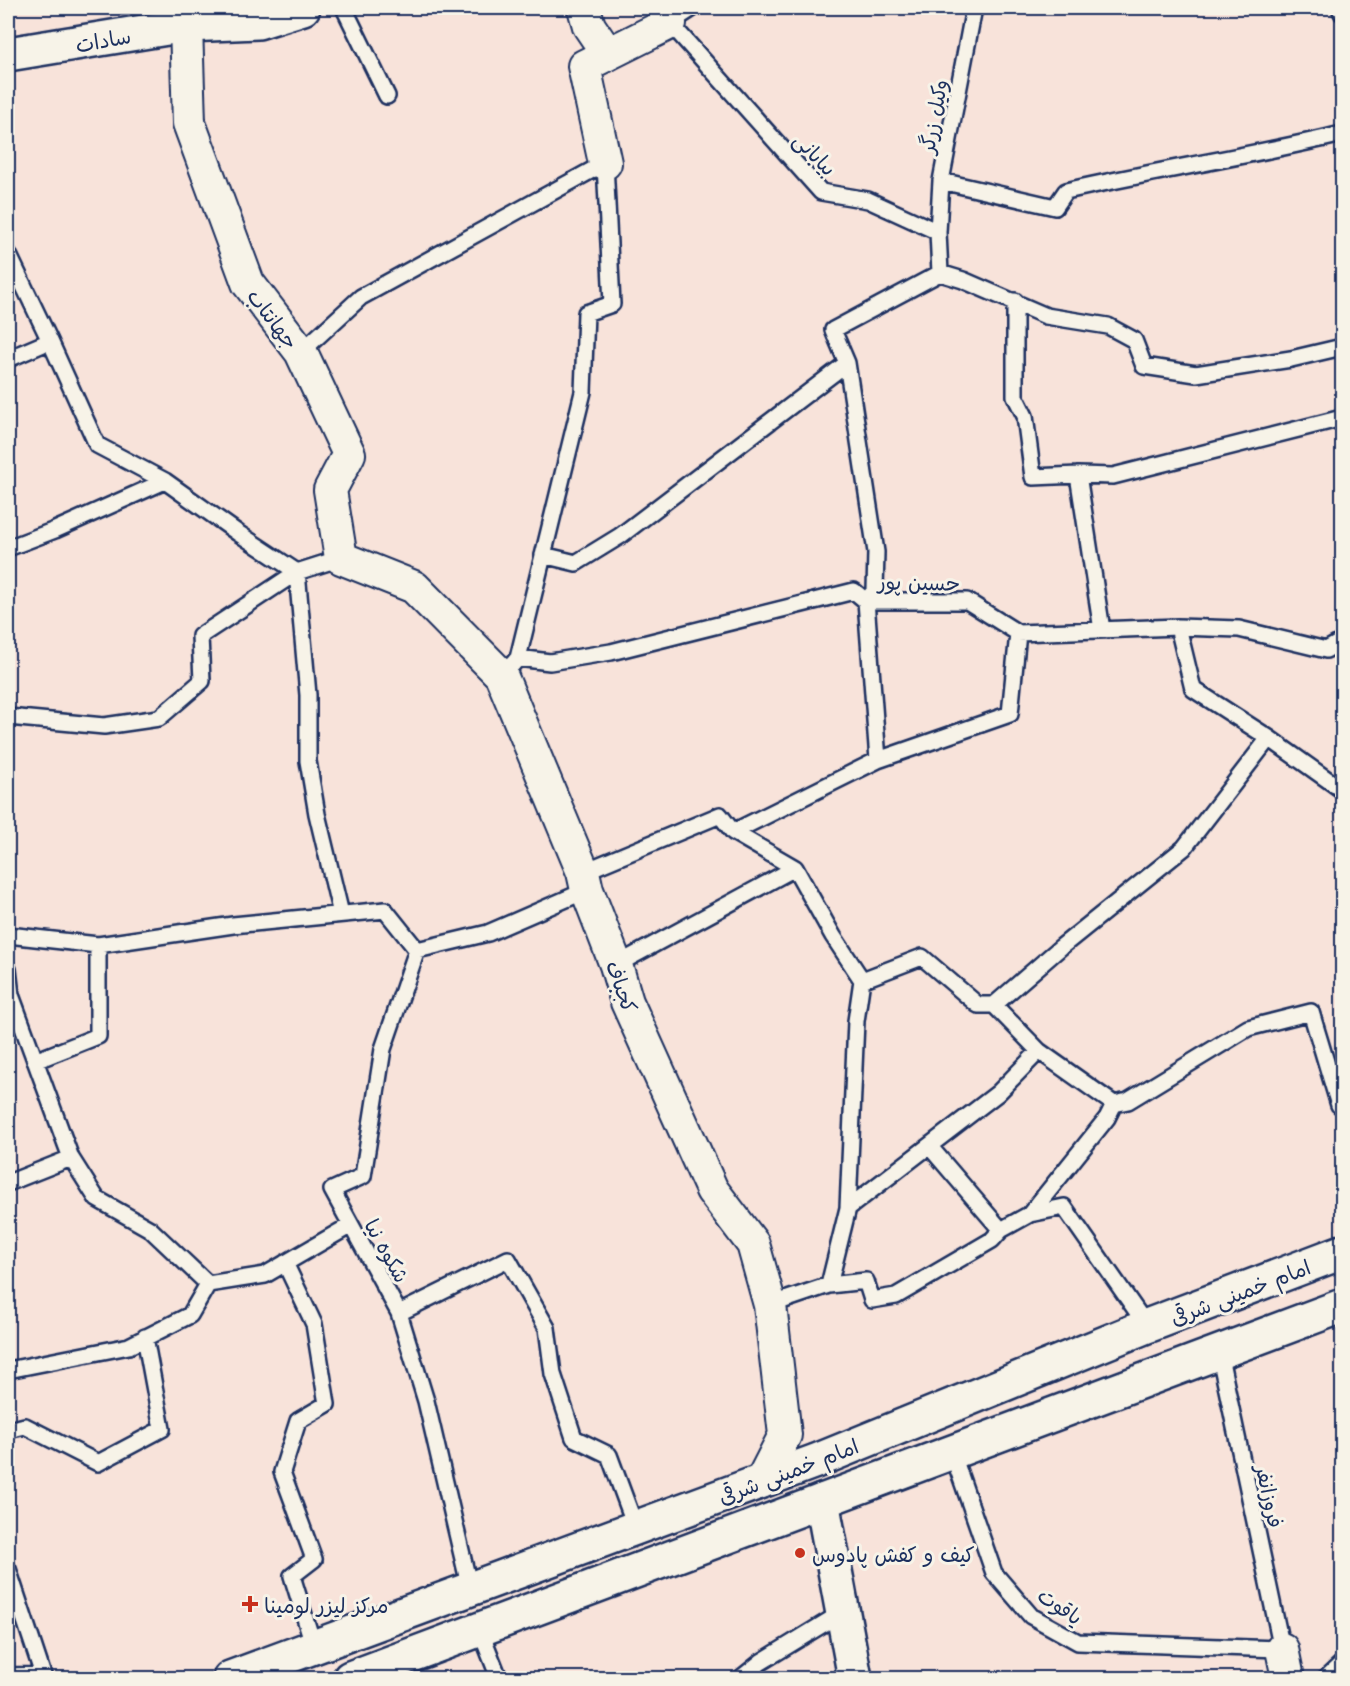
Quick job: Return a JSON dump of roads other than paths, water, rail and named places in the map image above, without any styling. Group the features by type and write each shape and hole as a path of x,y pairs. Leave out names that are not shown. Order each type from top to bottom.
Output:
{"main road":[{"name":"سادات","path":"8,54 187,16 258,22 303,8"},
{"name":"امام خمینی شرقی","path":"230,1678 816,1461 1147,1326 1342,1252"},
{"name":"امام خمینی شرقی","path":"350,1678 1342,1306"},
{"path":"822,1501 855,1678"}],"street":[{"path":"584,8 589,26 608,54"},
{"path":"604,164 584,66 682,15"},
{"name":"جهانتاب","path":"187,16 189,123 248,284 301,352 349,454 330,490 341,558"},
{"name":"کجباف","path":"341,558 414,587 510,667 616,965 627,1002 712,1190 753,1244 770,1305 785,1435 761,1482"},
{"path":"816,1461 822,1501"},
{"path":"1282,1648 1288,1678"}],"lane":[{"path":"344,8 387,96"},
{"name":"وکیل زرگر","path":"938,232 941,181 974,8"},
{"path":"1340,8 1342,13"},
{"name":"بیابانی","path":"682,15 821,192 868,200 938,232"},
{"path":"941,181 1055,207 1066,191 1266,152 1342,134"},
{"path":"301,352 361,297 604,164 612,304 586,313 583,392 543,555 510,667"},
{"path":"938,232 940,273"},
{"path":"8,253 97,445 165,481 297,572"},
{"path":"878,760 866,601 875,590 876,552 847,363 833,330 940,273 1015,301 1046,316 1108,326 1134,340 1144,366 1196,374 1342,347"},
{"path":"1015,301 1015,396 1025,416 1033,477 1113,476 1342,418"},
{"path":"8,359 50,341"},
{"path":"543,555 576,563 620,536 847,363"},
{"path":"1078,475 1102,630"},
{"path":"8,548 55,530 165,481"},
{"path":"8,717 104,726 159,718 202,681 200,636 297,572 341,558"},
{"path":"297,572 308,694 308,761 317,814 341,914"},
{"name":"حسین پور","path":"510,667 611,652 854,591 866,601 967,601 1018,633"},
{"path":"1178,627 1192,689 1269,738 1342,790"},
{"path":"733,832 878,760 1010,714 1018,633 1178,627 1239,629 1326,650 1342,641"},
{"path":"862,980 922,957 978,1005 994,1005 1061,947 1184,848 1269,738"},
{"path":"8,935 98,945 233,925 385,909 417,950 488,933 585,881 720,815 733,832 795,868 833,936 862,980 856,1021 848,1208 830,1285"},
{"path":"616,965 795,868"},
{"path":"35,1061 98,1036 98,945"},
{"name":"شکوه نیا","path":"417,950 383,1049 363,1176 332,1190 399,1312 426,1401 470,1589"},
{"path":"8,969 11,995 71,1158 97,1199 150,1228 208,1284"},
{"path":"994,1005 1039,1051 1114,1104 1128,1101 1248,1028 1311,1012 1339,1105 1342,1104"},
{"path":"848,1208 998,1093 1039,1051"},
{"path":"1030,1214 1107,1118 1114,1104"},
{"path":"930,1147 1000,1230"},
{"path":"8,1183 71,1158"},
{"path":"770,1305 830,1285 866,1281 872,1300 896,1296 992,1240 1000,1230 1030,1214 1064,1207 1147,1326"},
{"path":"208,1284 265,1275 351,1225"},
{"path":"399,1312 508,1259 547,1328 553,1374 574,1438 609,1455 636,1528"},
{"path":"285,1263 314,1324 327,1404 298,1421 282,1472 314,1559 292,1576 314,1647"},
{"path":"8,1370 129,1346 190,1315 208,1284"},
{"path":"8,1430 24,1426 98,1463 162,1430 145,1337"},
{"name":"فروزانفر","path":"1219,1352 1282,1648"},
{"name":"یاقوت","path":"952,1452 994,1573 1031,1616 1078,1642 1282,1648"},
{"path":"8,1569 43,1677 8,1676"},
{"path":"741,1678 761,1662 843,1612"},
{"path":"480,1630 499,1678"},
{"path":"1326,1678 1342,1663"}],"place":[{"name":"کیف و کفش پادوس","path":"800,1553"},
{"name":"مرکز لیزر لومینا","path":"250,1604"}]}
